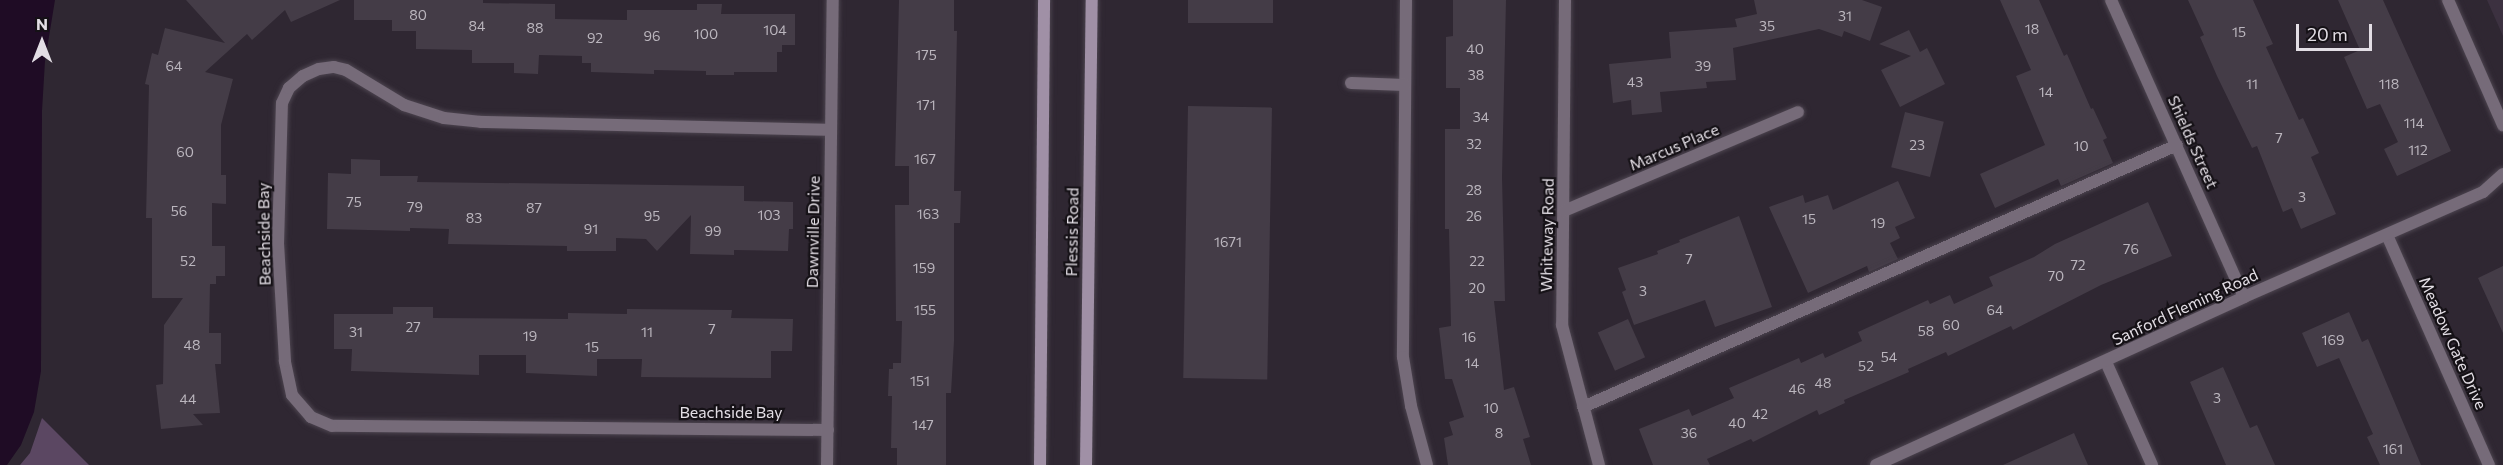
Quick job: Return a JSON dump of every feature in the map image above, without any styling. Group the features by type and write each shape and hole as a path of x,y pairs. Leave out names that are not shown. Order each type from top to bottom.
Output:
{"main road":[{"name":"Plessis Road","path":"1040,465 1044,0"},
{"name":"Plessis Road","path":"1086,465 1092,0"}],"street":[{"name":"Dawnville Drive","path":"827,465 833,0"},
{"path":"1406,0 1403,357 1411,406 1428,465"},
{"name":"Whiteway Road","path":"1565,0 1562,325 1599,465"},
{"name":"Shields Street","path":"2111,0 2244,297"},
{"path":"2448,0 2503,125"},
{"name":"Beachside Bay","path":"828,430 332,426 311,417 292,395 285,361 278,244 282,103 289,88 303,76 319,69 334,67 346,70 395,101 444,118 481,122 831,130"},
{"path":"1351,83 1405,86"},
{"name":"Marcus Place","path":"1564,212 1798,112"},
{"path":"1583,407 2177,145"},
{"name":"Sanford Fleming Road","path":"1876,465 2106,362 2244,297 2483,192 2503,174"},
{"name":"Meadow Gate Drive","path":"2387,236 2489,465"},
{"path":"2106,362 2152,465"}],"shaded area":[{"path":"0,0 55,0 45,61 42,111 41,371 34,412 21,445 7,465 0,465"},
{"path":"2487,0 2503,0 2503,36"},
{"path":"42,418 89,465 20,465 30,453"}],"building":[{"path":"186,0 340,0 291,22 285,10 252,40 247,34 205,72 233,79 221,125 221,175 226,175 226,204 212,203 212,246 225,246 225,276 216,276 216,284 210,284 209,333 221,333 221,364 215,364 220,413 193,414 203,425 161,429 156,385 163,384 164,325 183,298 152,298 152,218 146,218 149,85 145,84 152,53 158,55 165,28 225,43"},
{"path":"354,0 483,0 483,3 555,4 555,19 627,20 627,10 697,10 697,4 722,4 721,14 795,14 795,45 782,45 782,52 777,52 777,72 734,72 734,75 706,75 706,71 654,70 654,74 591,72 591,63 582,63 582,56 539,55 538,74 514,73 514,63 472,63 472,50 416,49 416,31 392,31 392,20 354,20"},
{"path":"899,0 954,0 954,31 957,31 954,191 961,191 960,223 954,223 954,341 951,393 946,393 946,465 897,465 897,448 891,448 892,396 888,396 889,369 893,369 893,363 901,363 902,321 896,321 895,205 909,205 909,166 895,166"},
{"path":"1188,0 1273,0 1273,23 1188,23"},
{"path":"1453,0 1506,0 1502,177 1505,301 1494,301 1504,390 1514,387 1530,437 1523,439 1531,465 1448,465 1444,438 1453,435 1449,422 1464,417 1452,379 1445,379 1439,328 1451,326 1449,229 1445,229 1445,129 1460,129 1460,88 1446,88 1446,37 1453,36"},
{"path":"1754,0 1862,0 1882,7 1870,41 1844,31 1842,37 1819,29 1733,48 1736,80 1706,82 1707,88 1660,92 1662,112 1632,115 1631,100 1613,103 1609,64 1671,58 1669,32 1737,27 1735,19 1757,14"},
{"path":"2000,0 2039,0 2064,56 2067,54 2091,109 2093,108 2107,138 2103,140 2113,163 2061,186 2058,179 1995,208 1980,174 2045,145 2016,76 2031,70"},
{"path":"2188,0 2253,0 2273,44 2266,47 2299,120 2303,118 2319,153 2311,157 2336,214 2301,229 2292,208 2283,212 2257,146 2252,148 2217,76 2200,37 2204,35"},
{"path":"2338,0 2383,0 2451,151 2397,176 2384,149 2398,142 2380,104 2367,109 2344,57 2360,50"},
{"path":"1909,30 1920,52 1927,48 1945,84 1900,107 1881,70 1911,56 1879,44"},
{"path":"1188,106 1272,107 1267,379 1183,378"},
{"path":"1905,112 1944,122 1930,177 1891,167"},
{"path":"351,159 380,160 380,176 418,176 417,182 744,186 744,201 793,202 793,229 789,229 788,251 734,250 734,255 690,254 691,215 657,251 646,239 616,238 616,251 567,251 567,246 448,244 449,229 410,228 410,231 327,229 328,173 351,174"},
{"path":"1898,181 1915,218 1895,227 1900,238 1890,243 1898,259 1869,272 1867,266 1808,293 1769,207 1803,195 1805,203 1828,195 1833,210"},
{"path":"2148,202 2172,256 2101,285 2013,330 2011,326 1948,356 1946,352 1908,369 1909,372 1844,400 1845,403 1819,415 1817,410 1753,442 1751,439 1707,459 1710,465 1653,465 1639,429 1689,409 1692,416 1734,398 1729,388 1799,358 1801,363 1823,353 1825,358 1862,341 1858,332 1928,300 1930,304 1950,295 1954,304 1993,286 1989,277"},
{"path":"1739,216 1772,307 1715,327 1705,300 1634,325 1622,292 1626,290 1618,268 1658,254 1657,251 1680,242 1679,240"},
{"path":"2503,266 2503,333 2478,278"},
{"path":"393,307 433,307 433,318 568,319 568,313 627,314 627,309 732,310 731,318 793,319 792,351 771,351 771,378 641,377 642,359 597,359 597,376 526,373 526,355 479,355 479,375 351,371 352,349 334,349 334,314 393,314"},
{"path":"2349,312 2362,342 2368,339 2421,465 2380,465 2367,437 2373,434 2339,358 2317,367 2302,333"},
{"path":"1628,319 1645,357 1615,371 1598,332"},
{"path":"2223,367 2250,428 2257,425 2275,465 2226,465 2190,382"},
{"path":"2074,433 2088,465 2003,465"}]}
